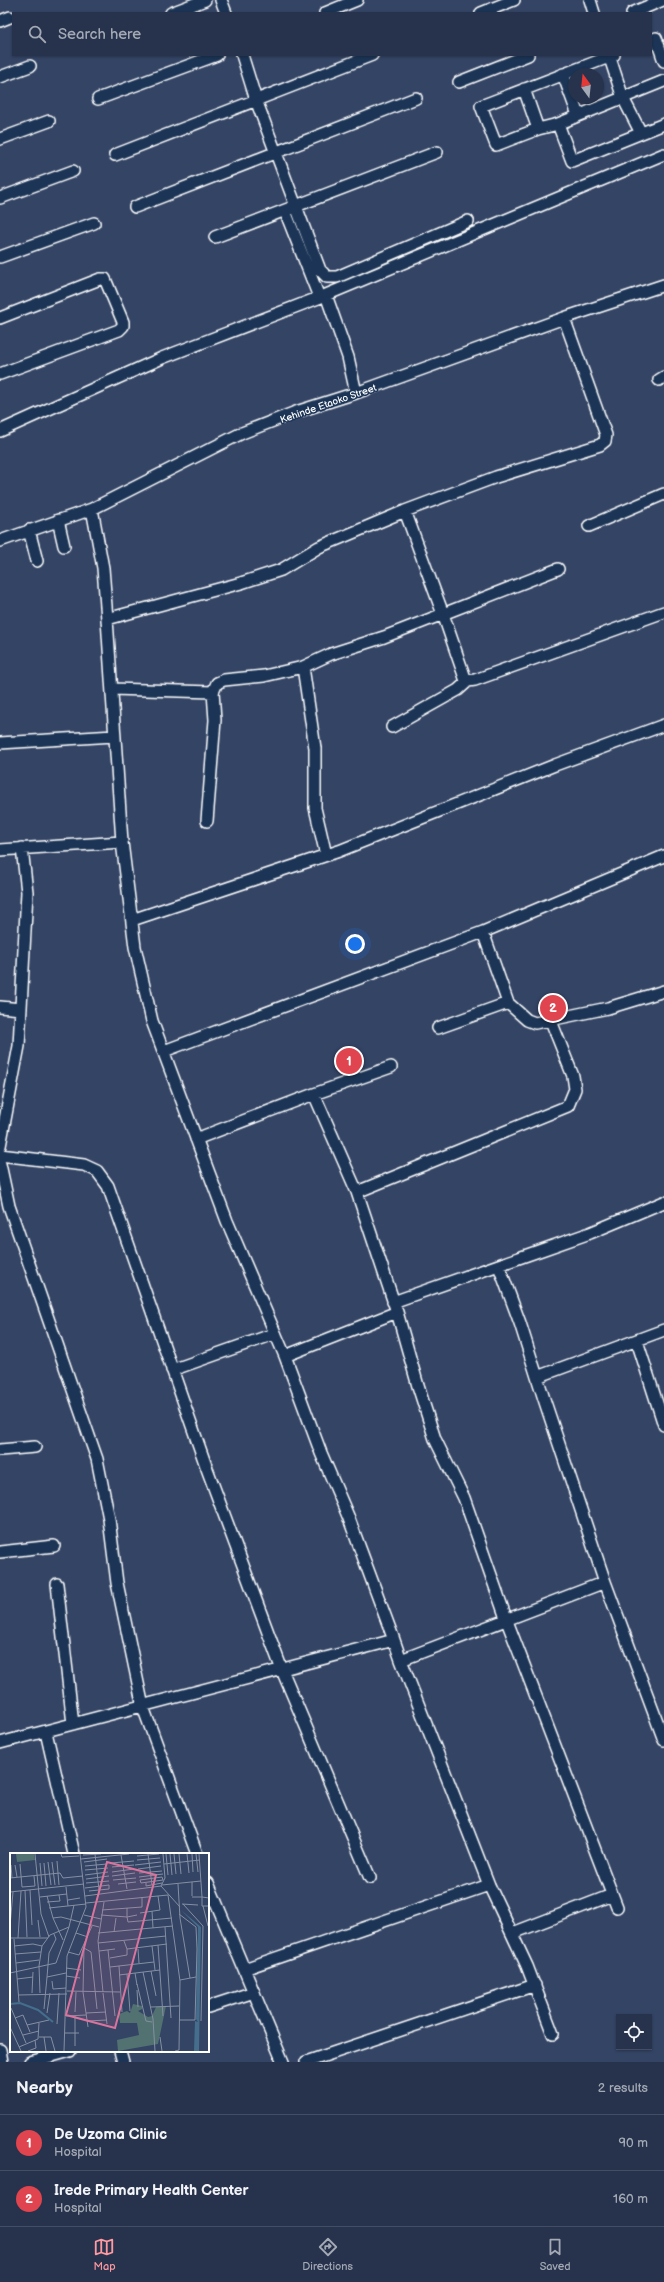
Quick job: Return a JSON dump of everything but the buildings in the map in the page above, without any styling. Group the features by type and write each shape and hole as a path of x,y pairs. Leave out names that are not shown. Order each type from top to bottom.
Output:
{"street":[{"path":"174,12 205,0"},
{"path":"221,0 226,12"},
{"path":"327,12 357,0"},
{"path":"484,12 514,0"},
{"path":"590,0 594,12"},
{"path":"634,12 662,0"},
{"path":"657,38 664,61"},
{"path":"98,99 214,56"},
{"path":"242,56 256,100 298,206 320,270 327,277 338,277 468,221"},
{"path":"115,155 369,56"},
{"path":"459,82 525,56"},
{"path":"641,132 622,98 611,56 481,106 496,145 538,129 558,124 578,115 622,98 664,81"},
{"path":"0,77 30,66"},
{"path":"563,74 578,115"},
{"path":"524,89 538,129"},
{"path":"135,207 416,98"},
{"path":"0,139 49,121"},
{"path":"558,124 572,161 664,124"},
{"path":"215,237 436,152"},
{"path":"0,431 162,358 323,296 664,154"},
{"path":"0,198 73,171"},
{"path":"285,211 323,296 348,357 356,393"},
{"path":"0,257 94,223"},
{"path":"0,318 100,279 105,279 123,322 123,326 119,330 0,374"},
{"name":"Kehinde Etaoko Street","path":"0,541 92,508 242,433 296,412 356,393 564,318 664,285"},
{"path":"108,619 241,583 281,570 320,547 405,511 496,476 600,445 606,441 606,435 564,318"},
{"path":"589,526 664,494"},
{"path":"92,508 103,568 108,619 114,736 122,842 135,947 152,1021 196,1139 284,1356 321,1453 348,1516 401,1660 490,1885 535,1985 553,2034"},
{"path":"405,511 443,614 462,674 468,681"},
{"path":"58,520 64,546"},
{"path":"29,530 37,560"},
{"path":"207,821 215,720 213,692 217,684 224,680 264,676 303,667 331,654 384,637 558,569"},
{"path":"392,727 458,690 468,681 571,647 664,612"},
{"path":"303,667 315,748 315,808 326,855"},
{"path":"112,689 213,692"},
{"path":"132,920 326,855 416,822 555,765 664,725"},
{"path":"0,743 114,736"},
{"path":"0,850 122,842"},
{"path":"0,1146 16,1067 21,1009 27,892 22,848"},
{"path":"164,1051 483,932 664,856"},
{"path":"483,932 508,1004 526,1020 535,1023 551,1021 608,1008 664,991"},
{"path":"438,1028 508,1004"},
{"path":"0,1008 21,1009"},
{"path":"357,1192 568,1106 576,1089 573,1076 551,1021"},
{"path":"196,1139 314,1094 391,1067"},
{"path":"314,1094 357,1192 395,1307 435,1439 464,1498 507,1621 617,1907"},
{"path":"0,1156 64,1161 84,1165 97,1171 108,1186 172,1370 282,1670 370,1878"},
{"path":"0,1164 9,1206 97,1459 109,1519 117,1583 143,1707 196,1853"},
{"path":"284,1356 395,1307 499,1266 590,1233 664,1202"},
{"path":"499,1266 520,1323 606,1582 664,1740"},
{"path":"537,1377 664,1330"},
{"path":"172,1370 274,1334"},
{"path":"637,1341 664,1425"},
{"path":"0,1450 35,1448"},
{"path":"0,1552 54,1546"},
{"path":"401,1660 507,1621 606,1582"},
{"path":"57,1584 73,1724"},
{"path":"0,1743 143,1707 394,1640"},
{"path":"46,1732 74,1853"},
{"path":"244,1969 490,1885"},
{"path":"209,1886 284,2062"},
{"path":"513,1934 612,1895"},
{"path":"306,2062 535,1985"},
{"path":"209,2007 254,1992"},
{"path":"0,2050 2,2062"},
{"path":"30,2062 66,2052"},
{"path":"120,2052 123,2062"}],"place":[{"name":"Irede Primary Health Center","path":"553,1008"},
{"name":"De Uzoma Clinic","path":"349,1061"}]}
